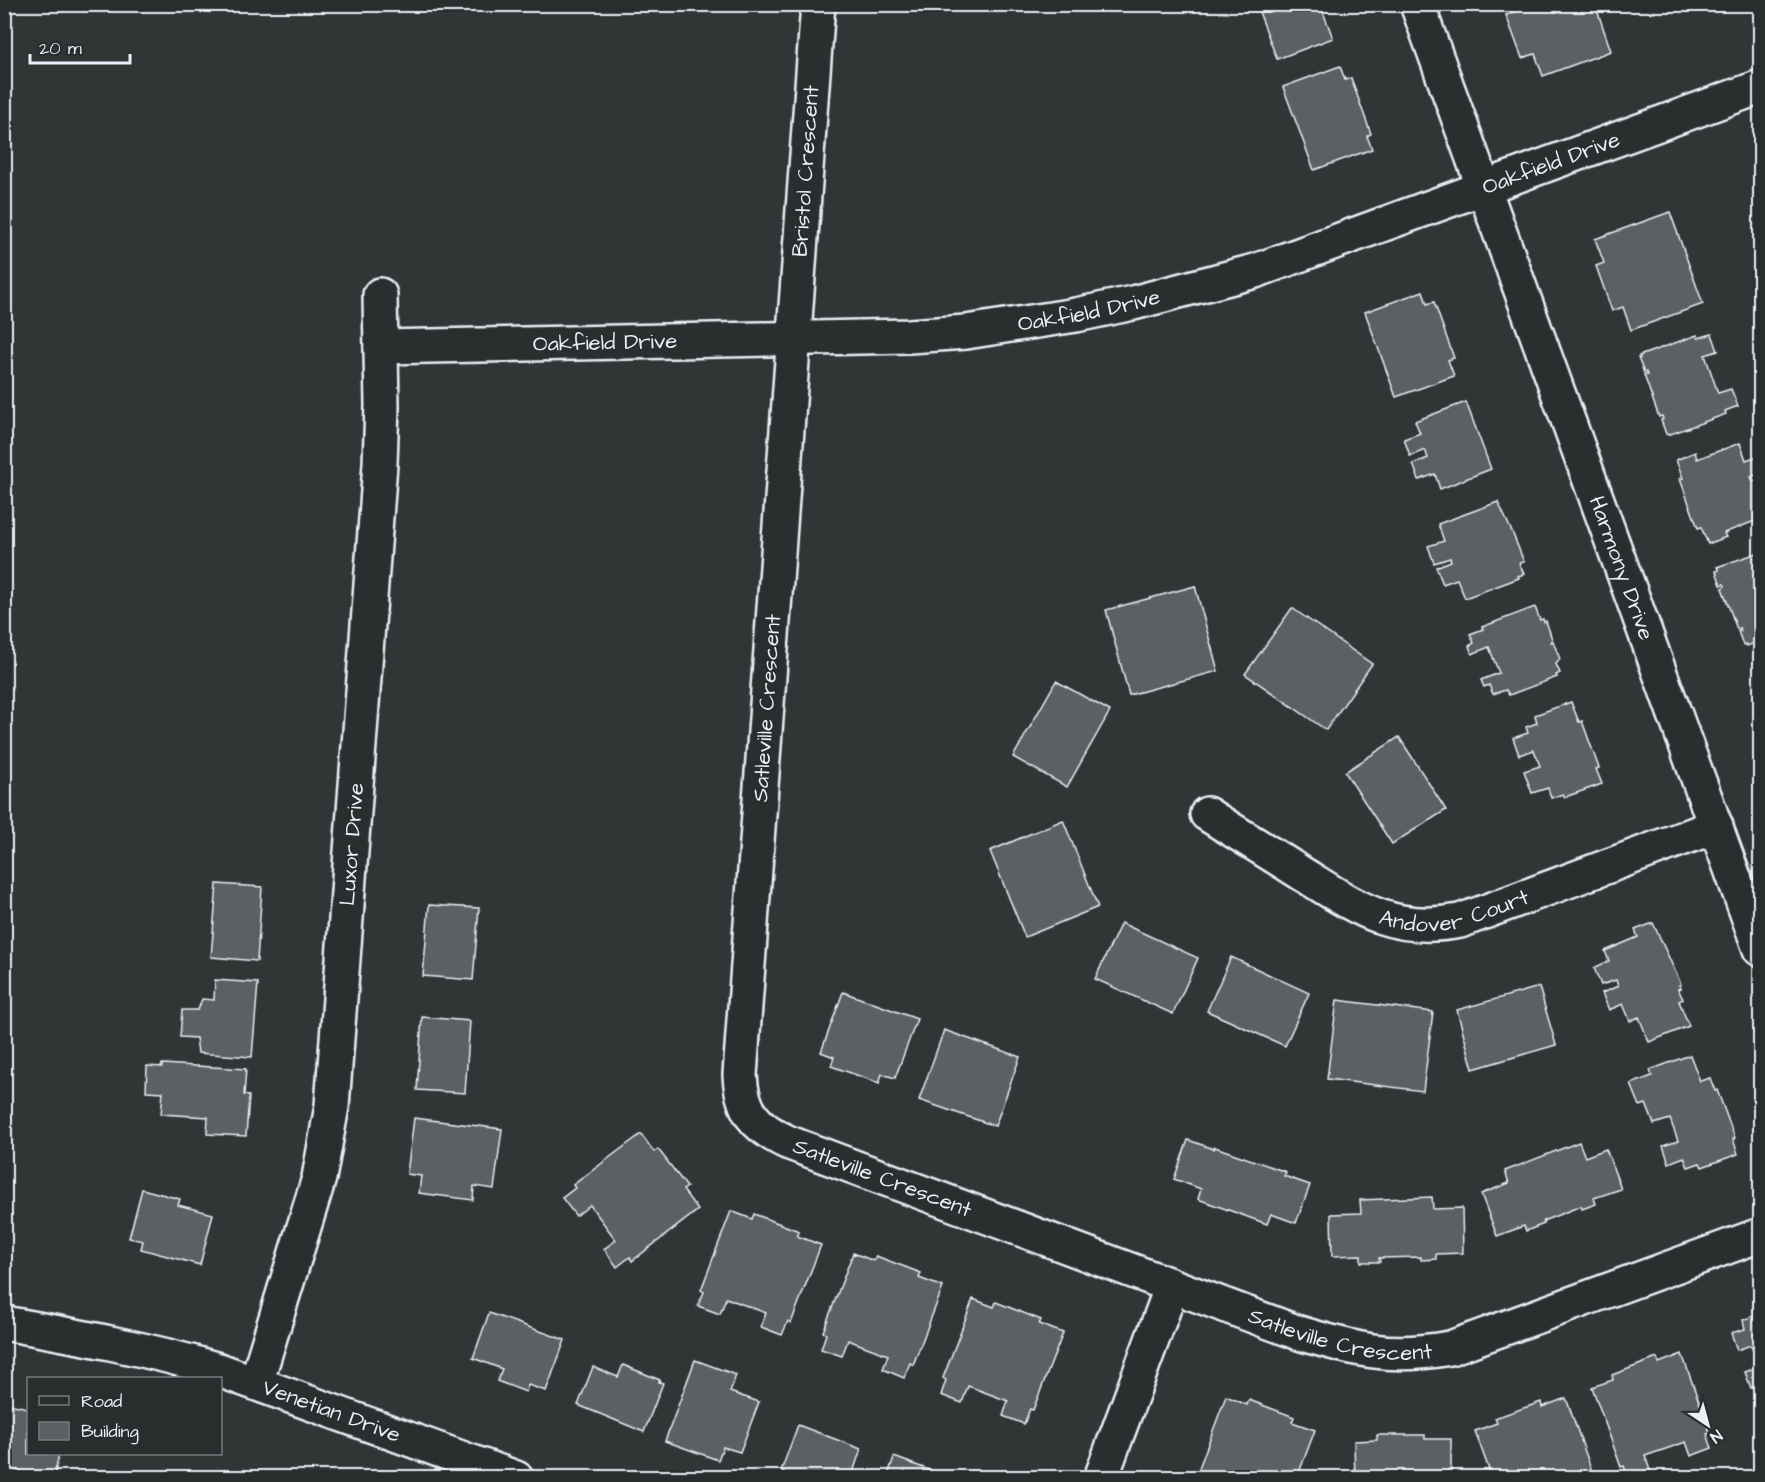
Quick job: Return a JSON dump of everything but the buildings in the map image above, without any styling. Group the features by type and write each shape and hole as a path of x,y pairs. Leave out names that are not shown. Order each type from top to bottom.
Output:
{"street":[{"name":"Bristol Crescent","path":"794,339 818,4"},
{"path":"1417,4 1484,188"},
{"name":"Oakfield Drive","path":"381,347 909,336 966,332 1076,315 1255,272 1761,87"},
{"name":"Harmony Drive","path":"1484,188 1761,949"},
{"name":"Luxor Drive","path":"256,1383 319,1178 332,1106 380,464 382,406 380,295"},
{"name":"Satleville Crescent","path":"794,339 740,1075 741,1092 756,1122 771,1135 787,1142 1172,1286 1299,1333 1372,1352 1421,1353 1450,1348 1761,1235"},
{"name":"Andover Court","path":"1207,814 1357,907 1385,919 1423,925 1460,921 1716,826"},
{"path":"1101,1478 1172,1286"},
{"name":"Venetian Drive","path":"4,1323 177,1357 256,1383 516,1478"}]}
